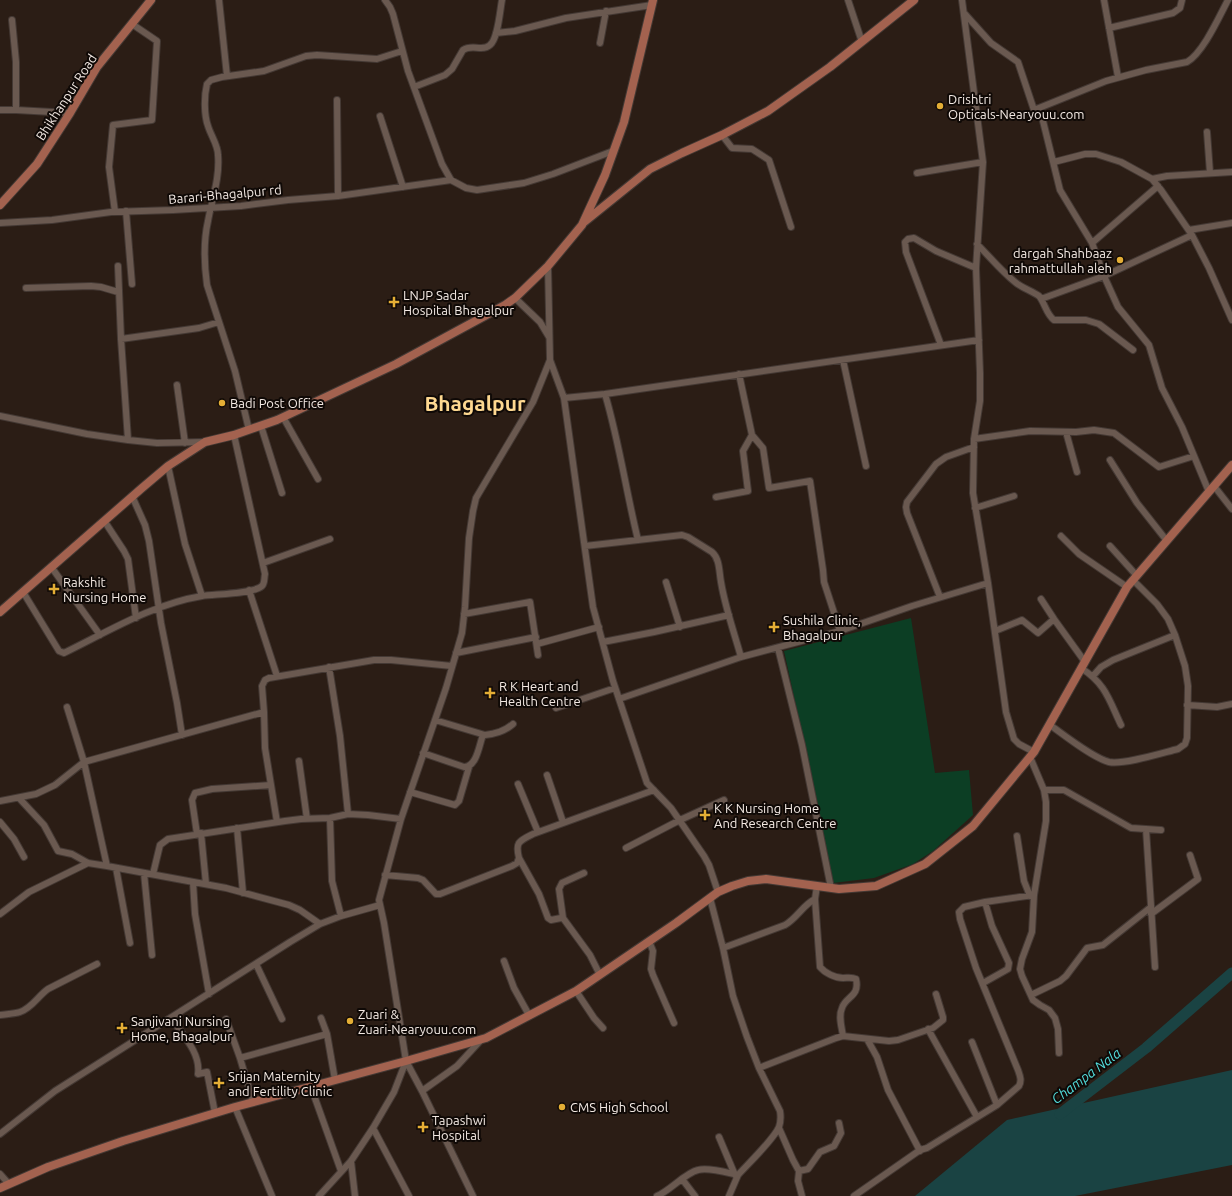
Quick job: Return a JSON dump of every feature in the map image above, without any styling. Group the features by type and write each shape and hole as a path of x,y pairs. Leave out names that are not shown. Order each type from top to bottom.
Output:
{"main road":[{"name":"Bhikhanpur Road","path":"0,205 37,164 70,113 97,67 151,0"},
{"path":"0,612 168,466 204,442 234,435 261,426 396,364 515,298 548,266 582,225 650,169 722,135 768,111 830,67 914,0"},
{"path":"582,225 604,175 624,122 652,2"},
{"path":"0,1188 48,1167 123,1141 235,1107 481,1040 498,1033 576,991 718,892 748,881 766,878 839,889 876,886 925,864 972,826 1032,755 1127,587 1232,465"}],"street":[{"path":"219,0 227,76"},
{"path":"385,0 393,14 402,51 442,164 451,180 466,188 477,190 518,184 553,174 613,151"},
{"path":"414,87 446,75 452,69 463,50 470,47 480,48 489,46 493,42 496,33 502,0"},
{"path":"848,0 862,42"},
{"path":"962,0 983,162 976,268 980,401 974,439 973,477 975,508 988,583 1006,712 1014,739 1032,755 1044,790 1046,802 1046,821 1032,895 1032,932 1020,968 1033,1000 1049,1010 1055,1018 1058,1029 1059,1053"},
{"path":"1104,0 1118,77"},
{"path":"1109,28 1173,13 1180,8 1182,0"},
{"path":"1034,110 1085,88 1118,77 1192,60 1200,49 1228,0"},
{"path":"496,33 515,31 566,18 652,2"},
{"path":"600,42 606,11"},
{"path":"964,13 991,44 1018,62 1034,110 1042,118 1060,190 1092,243 1104,276 1118,307 1149,345 1162,388 1211,489 1232,509"},
{"path":"12,20 16,62 16,110"},
{"path":"115,212 110,167 113,126 152,120 157,41 132,24"},
{"path":"249,430 235,371 207,285 204,260 205,239 218,172 218,154 216,144 208,125 205,101 207,84 211,80 227,76 264,71 306,56 317,55 377,59 402,51"},
{"path":"336,100 338,196"},
{"path":"0,110 70,113"},
{"path":"380,116 403,187"},
{"path":"1207,132 1210,173"},
{"path":"722,135 732,148 752,149 769,160 791,227"},
{"path":"1054,162 1086,154 1096,154 1121,162 1152,179 1190,233 1232,320"},
{"path":"917,173 983,162"},
{"path":"1152,179 1232,172"},
{"name":"Barari-Bhagalpur rd","path":"0,223 52,220 126,211 241,206 338,196 451,180"},
{"path":"1092,243 1158,186"},
{"path":"126,211 132,284"},
{"path":"1041,299 1104,276 1190,233 1232,223"},
{"path":"941,345 906,252 905,242 908,238 914,238 936,251 976,268"},
{"path":"978,244 1013,281 1037,295 1054,320 1086,320 1099,324 1133,350"},
{"path":"118,266 118,292 128,440"},
{"path":"473,1196 406,1061 379,897 401,819 435,720 462,634 469,538 472,511 476,498 533,402 550,360 551,342 548,266"},
{"path":"26,288 91,286 118,292"},
{"path":"515,298 540,322 551,342"},
{"path":"121,339 199,328 219,322"},
{"path":"564,398 605,394 979,340"},
{"path":"550,360 564,398 594,607 619,699 647,783 671,808 680,820 709,865 718,892"},
{"path":"843,360 866,466"},
{"path":"739,374 752,435 763,448 769,488 810,481 824,582 840,631"},
{"path":"177,384 185,443"},
{"path":"605,394 612,417 628,499 638,540"},
{"path":"0,416 87,434 128,440 157,443 204,442"},
{"path":"283,417 318,479"},
{"path":"261,426 282,493"},
{"path":"974,439 1030,431 1066,432 1094,430 1114,433 1159,467 1194,456"},
{"path":"1066,432 1077,472"},
{"path":"23,592 58,652 64,652 160,608 202,596 261,587 264,583 265,574 263,562 234,435"},
{"path":"716,497 748,492 743,451 752,435"},
{"path":"940,597 907,513 907,502 936,464 946,457 974,447"},
{"path":"1110,460 1138,503 1167,541"},
{"path":"168,466 185,544 202,596"},
{"path":"132,496 148,533 161,623 182,735"},
{"path":"975,508 1014,496"},
{"path":"105,522 124,551 128,560 136,618"},
{"path":"585,546 682,535 688,536 712,552 718,559 721,582 741,657"},
{"path":"1061,536 1079,554 1127,587"},
{"path":"263,562 330,539"},
{"path":"1050,724 1100,759 1110,762 1123,762 1178,749 1185,744 1187,738 1188,686 1175,635 1168,619 1110,546"},
{"path":"52,568 100,635"},
{"path":"666,582 680,627"},
{"path":"619,699 741,657 840,631 940,597 988,583"},
{"path":"249,590 277,676"},
{"path":"1041,599 1083,665 1101,684 1121,725"},
{"path":"464,614 530,602 538,655"},
{"path":"603,642 680,627 729,615"},
{"path":"995,631 1022,620 1038,633 1054,619"},
{"path":"537,644 599,627"},
{"path":"1093,676 1100,667 1113,660 1175,635"},
{"path":"456,653 536,636"},
{"path":"778,648 802,745 831,888"},
{"path":"277,822 265,748 263,682 269,678 277,676 374,660 391,660 452,666"},
{"path":"329,667 340,736 348,814"},
{"path":"556,708 616,688"},
{"path":"1187,705 1217,708 1232,704"},
{"path":"67,707 84,762 107,866"},
{"path":"0,801 36,794 55,785 84,762 264,712"},
{"path":"435,720 483,734 494,735 508,729 513,724"},
{"path":"410,792 455,805 459,801 469,767 475,760 483,734"},
{"path":"423,753 464,767 469,767"},
{"path":"299,761 307,818"},
{"path":"547,775 563,822"},
{"path":"518,784 538,832"},
{"path":"206,884 199,833 192,800 195,793 212,789 271,785"},
{"path":"563,918 551,920 548,918 539,894 519,858 517,845 520,841 538,832 654,790"},
{"path":"1044,790 1064,790 1124,826 1131,828 1161,830"},
{"path":"19,798 44,825 58,851 72,854 88,863 206,884 289,905 300,910 320,924"},
{"path":"626,848 680,820 724,800"},
{"path":"153,874 158,850 162,842 168,839 277,822 307,818 330,818 348,814 401,819"},
{"path":"330,818 332,880 341,916"},
{"path":"0,822 14,839 24,857"},
{"path":"237,828 243,893"},
{"path":"1146,829 1155,967"},
{"path":"1017,836 1024,881 1032,895"},
{"path":"1031,995 1060,981 1070,971 1087,948 1102,944 1198,879 1190,855"},
{"path":"385,875 418,878 424,880 436,894 440,894 512,866 519,858"},
{"path":"0,914 29,892 88,863"},
{"path":"116,868 130,943"},
{"path":"144,873 152,955"},
{"path":"584,874 560,885 559,889 563,918 590,955 600,975"},
{"path":"193,882 195,914 209,994"},
{"path":"816,886 815,899 820,967 822,970 838,978 854,978 856,979 857,983 854,995 846,1001 840,1013 843,1036"},
{"path":"854,1196 920,1151 997,1105 1019,1086 1021,1078 976,968 959,912 964,907 985,902 1032,895"},
{"path":"710,898 734,996 747,1037 759,1068 780,1111 781,1118 779,1128 772,1138 736,1175 729,1196"},
{"path":"723,948 785,925 792,921 807,903 815,899"},
{"path":"983,983 1008,969 1009,963 992,926 985,902"},
{"path":"0,1134 55,1091 290,942 320,924 341,916 380,905"},
{"path":"649,941 654,951 651,969 674,1023"},
{"path":"504,962 514,988 529,1015"},
{"path":"0,1015 24,1010 48,989 97,964"},
{"path":"256,964 282,1019"},
{"path":"576,991 594,1018 603,1028"},
{"path":"759,1068 828,1040 843,1036 889,1041 898,1040 928,1029 941,1023 944,1017 936,994"},
{"path":"171,1018 194,1051 199,1067 198,1074 207,1072 215,1114"},
{"path":"321,1018 327,1034 335,1080"},
{"path":"226,1019 240,1058 253,1102"},
{"path":"928,1029 977,1117"},
{"path":"240,1058 327,1034"},
{"path":"868,1039 877,1057 888,1090 920,1151"},
{"path":"422,1091 456,1066 481,1040"},
{"path":"972,1042 997,1105"},
{"path":"319,1196 351,1161 394,1092 406,1061"},
{"path":"311,1087 341,1171"},
{"path":"235,1107 272,1196"},
{"path":"799,1171 808,1169 820,1152 834,1146 841,1133 839,1123"},
{"path":"372,1128 409,1196"},
{"path":"779,1128 792,1160 799,1171 798,1181 802,1196"},
{"path":"719,1137 736,1175"},
{"path":"351,1161 354,1196"},
{"path":"656,1196 666,1194 682,1179 699,1169 736,1175"},
{"path":"0,1174 8,1184"},
{"path":"682,1179 695,1196"}],"green space":[{"path":"911,618 935,773 969,770 973,815 933,851 913,864 874,878 833,883 817,801 784,651"}],"water":[{"path":"1232,1070 1232,1165 1075,1196 915,1196 1007,1120"}],"waterway":[{"name":"Champa Nala","path":"1060,1114 1146,1048 1232,973"}],"place":[{"name":"Drishtri Opticals-Nearyouu.com","path":"940,106"},
{"name":"dargah Shahbaaz rahmattullah aleh","path":"1120,260"},
{"name":"LNJP Sadar Hospital Bhagalpur","path":"394,302"},
{"name":"Badi Post Office","path":"222,403"},
{"name":"Rakshit Nursing Home","path":"54,589"},
{"name":"Sushila Clinic, Bhagalpur","path":"774,627"},
{"name":"R K Heart and Health Centre","path":"490,693"},
{"name":"K K Nursing Home And Research Centre","path":"705,815"},
{"name":"Zuari & Zuari-Nearyouu.com","path":"350,1021"},
{"name":"Sanjivani Nursing Home, Bhagalpur","path":"122,1028"},
{"name":"Srijan Maternity and Fertility Clinic","path":"219,1083"},
{"name":"CMS High School","path":"562,1107"},
{"name":"Tapashwi Hospital","path":"423,1127"}],"district":[{"name":"Bhagalpur","path":"475,403"}]}
